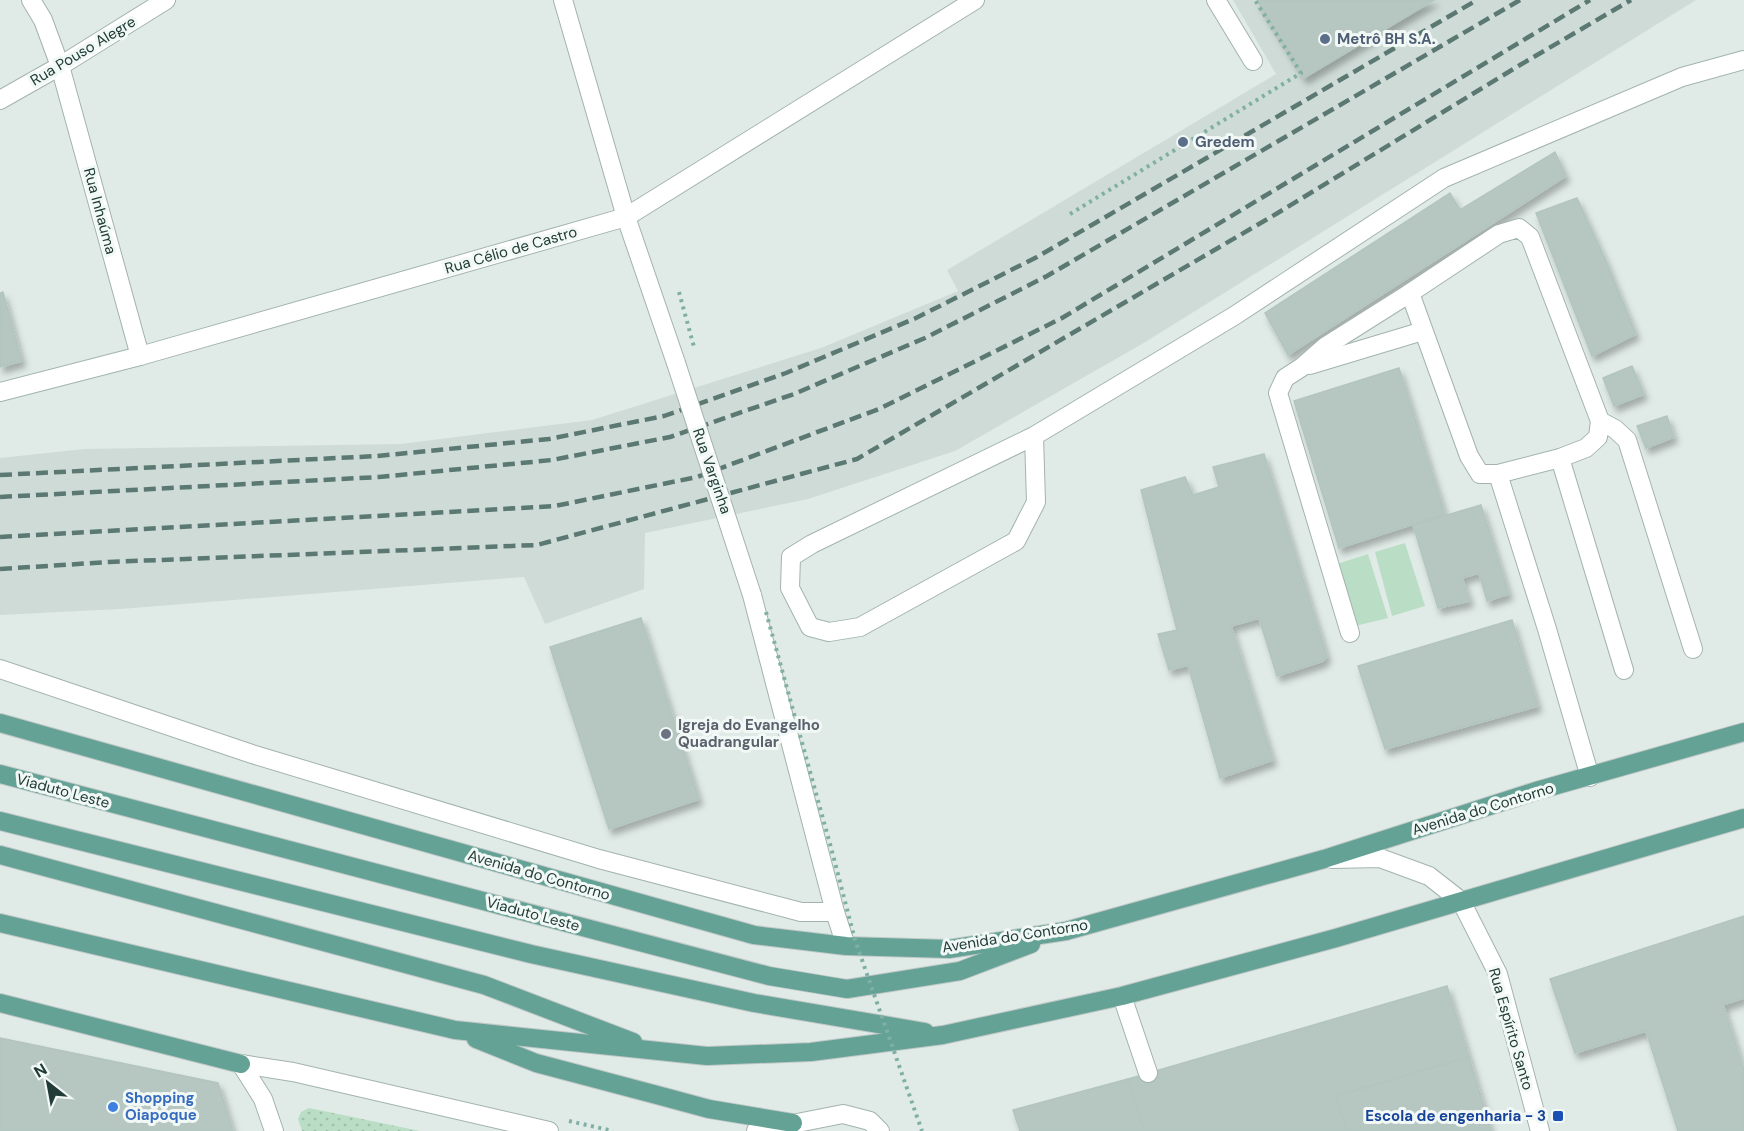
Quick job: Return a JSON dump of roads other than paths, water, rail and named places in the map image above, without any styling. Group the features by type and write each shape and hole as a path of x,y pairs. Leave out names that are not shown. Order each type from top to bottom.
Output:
{"main road":[{"name":"Avenida do Contorno","path":"0,723 754,935 846,946 949,949 1066,931 1324,859 1536,791 1744,732"},
{"name":"Viaduto Leste","path":"0,774 769,976 847,989 960,971 1066,931"},
{"path":"0,923 455,1030 707,1056 811,1052 943,1035 1122,996 1325,941 1744,818"},
{"path":"0,821 531,954 754,1003 943,1035"},
{"path":"0,855 484,985 655,1050"},
{"path":"0,1003 241,1064"},
{"path":"455,1030 536,1063 709,1109 793,1123"}],"street":[{"name":"Rua Inhaúma","path":"32,0 43,20 60,66 140,356"},
{"name":"Rua Pouso Alegre","path":"0,100 60,66 166,0"},
{"name":"Rua Varginha","path":"563,0 626,217 752,595 835,912 846,946"},
{"name":"Rua Célio de Castro","path":"0,392 140,356 626,217 975,0"},
{"path":"1216,0 1253,61"},
{"path":"1034,436 1036,502 1016,541 860,627 829,632 810,627 790,588 790,557 812,544 1034,436 1234,316 1444,178 1682,77 1744,60"},
{"path":"1350,633 1278,393 1285,378 1326,346 1499,234 1519,228 1530,237 1600,421 1598,436 1586,448 1560,458 1498,474 1480,474 1469,456 1410,293"},
{"path":"1302,367 1423,331"},
{"path":"1600,421 1615,429 1628,440 1693,649"},
{"path":"1560,458 1624,670"},
{"path":"1498,474 1547,629 1590,777"},
{"path":"0,669 252,754 599,859 801,912 835,912"},
{"name":"Rua Espírito Santo","path":"1324,859 1380,858 1429,876 1461,901 1498,974 1540,1131"},
{"path":"1122,996 1148,1073"},
{"path":"241,1064 262,1100 274,1131"},
{"path":"241,1064 293,1072 549,1131"},
{"path":"756,1131 843,1114 870,1121 880,1131"}],"railway":[{"path":"0,475 377,456 549,439 664,416 786,373 916,318 1037,257 1477,0"},
{"path":"0,497 379,477 552,460 670,437 794,394 925,338 1047,276 1520,0"},
{"path":"0,537 555,506 697,477 879,409 1062,318 1590,0"},
{"path":"0,569 109,562 537,545 857,459 1276,214 1631,0"}],"place":[{"name":"Metrô BH S.A.","path":"1325,39"},
{"name":"Gredem","path":"1183,142"},
{"name":"Igreja do Evangelho Quadrangular","path":"666,734"},
{"name":"Shopping Oiapoque","path":"113,1107"},
{"name":"Escola de engenharia - 3","path":"1558,1116"}]}
